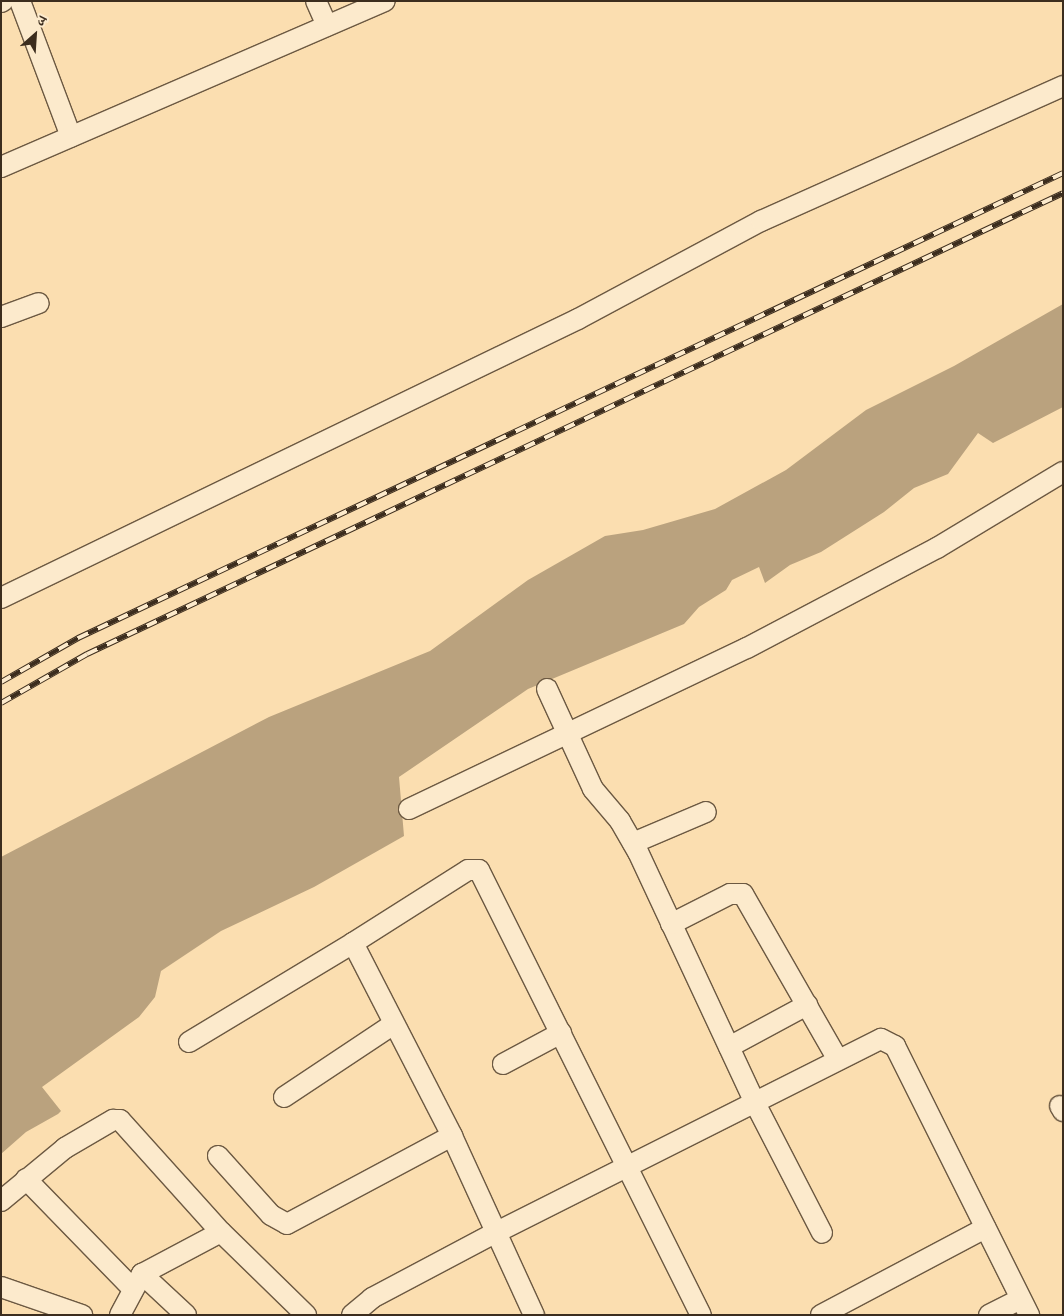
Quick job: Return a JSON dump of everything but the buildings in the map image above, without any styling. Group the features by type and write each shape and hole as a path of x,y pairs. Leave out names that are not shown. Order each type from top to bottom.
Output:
{"street":[{"path":"20,1 71,137"},
{"path":"316,1 327,26"},
{"path":"1,167 385,1"},
{"path":"1,598 578,319 761,221 1063,86"},
{"path":"1,317 39,303"},
{"path":"409,809 568,735 747,648 937,548 1063,472"},
{"path":"547,689 596,794 620,821 633,843 755,1103 822,1233"},
{"path":"633,843 706,812"},
{"path":"189,1042 353,944 468,870 476,869 482,873 701,1315"},
{"path":"671,924 730,894 740,892 749,901 838,1060"},
{"path":"353,944 452,1136 534,1315"},
{"path":"729,1047 808,1005"},
{"path":"284,1097 394,1024"},
{"path":"503,1064 561,1032"},
{"path":"352,1315 372,1298 495,1233 755,1103 874,1041 891,1042 1025,1307 989,1315"},
{"path":"1,1201 26,1178 65,1148 113,1120 120,1120 221,1232 306,1315"},
{"path":"218,1156 271,1215 287,1224 452,1136"},
{"path":"26,1178 137,1281 182,1313"},
{"path":"821,1315 985,1228"},
{"path":"120,1315 137,1281 221,1232"},
{"path":"1,1287 82,1315"}],"shaded area":[{"path":"1063,304 1063,407 993,443 978,433 948,474 914,488 884,512 821,552 790,565 765,583 759,567 732,580 726,590 699,607 684,624 528,689 399,777 404,836 314,887 221,931 161,971 155,997 139,1017 42,1087 61,1111 26,1132 1,1154 1,857 269,717 430,651 528,580 605,536 643,530 715,509 786,470 866,410 954,366"}],"railway":[{"path":"1,682 78,638 1063,173"},
{"path":"1,703 87,654 1063,193"}]}
